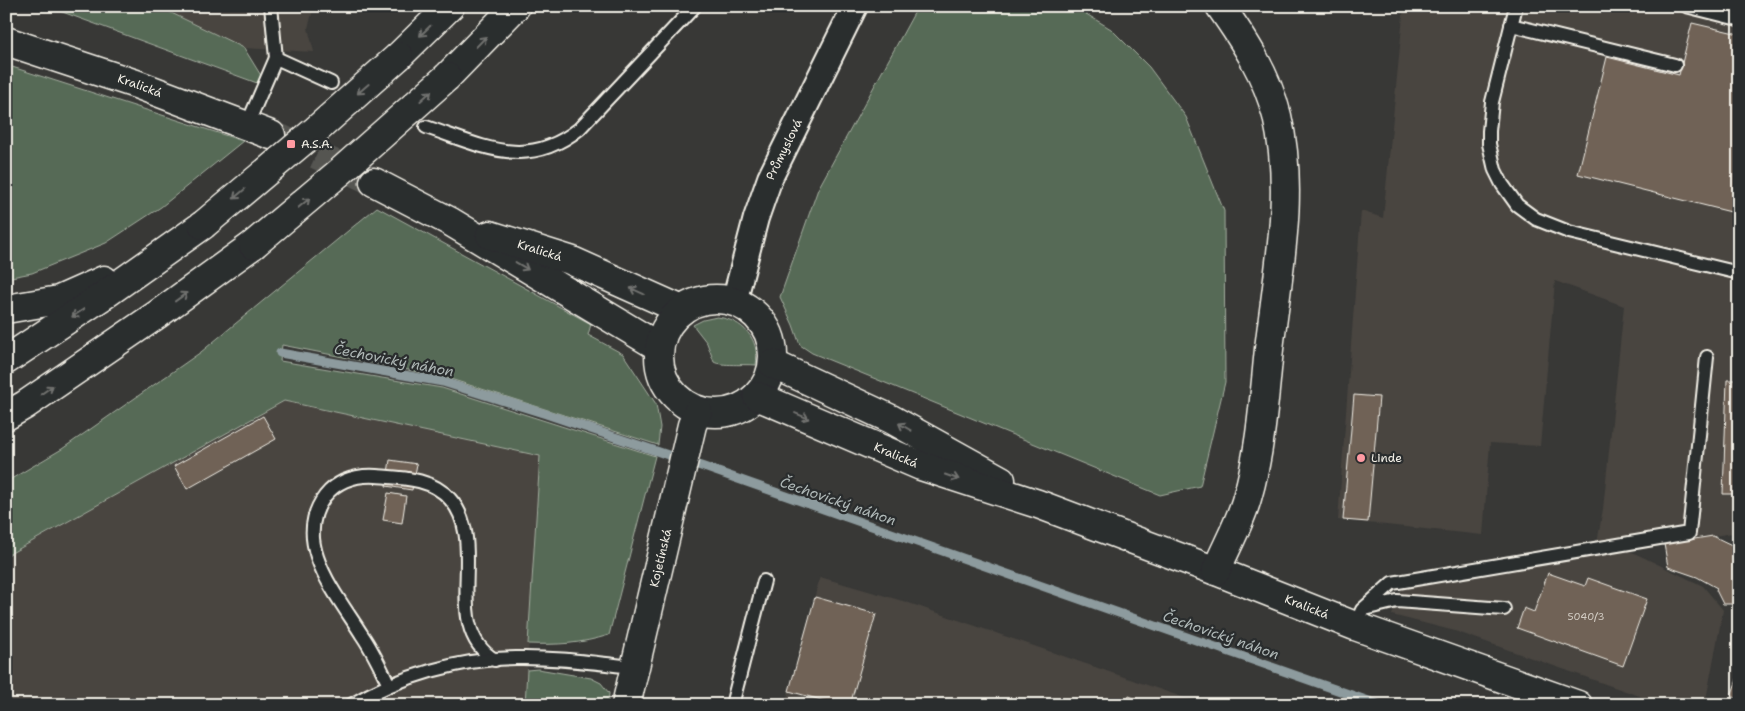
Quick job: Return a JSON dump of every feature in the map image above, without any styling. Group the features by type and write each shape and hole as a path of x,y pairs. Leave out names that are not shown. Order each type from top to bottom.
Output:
{"main road":[{"path":"6,360 104,295 203,225 399,56 450,6"},
{"path":"6,416 142,325 253,245 341,171 447,77 516,6"},
{"path":"1216,571 1242,512 1253,472 1284,224 1286,182 1284,150 1277,114 1264,77 1251,52 1220,6"},
{"name":"Kralická","path":"6,40 136,84 259,130"},
{"name":"Kralická","path":"374,182 451,222 659,347"},
{"name":"Kralická","path":"451,222 570,260 682,310"},
{"path":"6,309 59,300 93,285 203,225"},
{"path":"716,298 734,302 752,311 765,326 772,344 773,364 768,381 757,396 734,411 695,418 664,382 659,365 659,347 664,330 682,310 698,302 716,298"},
{"name":"Kralická","path":"773,364 891,419 983,470 1038,504"},
{"name":"Kralická","path":"757,396 922,466 1038,504 1216,571 1359,618 1578,705"},
{"name":"Kojetínská","path":"626,705 674,498 695,418"}],"street":[{"name":"Průmyslová","path":"734,302 756,218 770,178 855,6"}],"lane":[{"path":"259,130 276,58 271,6"},
{"path":"426,127 487,147 511,152 536,151 560,143 579,128 695,6"},
{"path":"1516,6 1492,102 1489,118 1489,137 1491,158 1495,170 1502,184 1517,205 1536,219 1569,232 1739,273"},
{"path":"1686,6 1738,19"},
{"path":"1511,25 1675,65"},
{"path":"276,58 331,83"},
{"path":"1359,618 1392,582 1690,533 1707,357"},
{"path":"389,685 371,648 324,575 316,553 312,533 316,510 326,494 344,481 362,475 416,479 437,489 452,500 459,513 465,535 468,619 473,638 481,650 495,660"},
{"path":"732,705 764,581"},
{"path":"1359,618 1397,600 1504,608"},
{"path":"352,705 389,685 454,666 495,660 514,658 552,659 634,667"}],"shaded area":[{"path":"157,6 314,6 308,28 314,52 244,48"},
{"path":"1404,6 1739,6 1739,532 1628,550 1703,586 1723,610 1705,705 1665,705 1455,631 1392,615 1401,589 1595,555 1603,509 1624,306 1555,281 1540,446 1490,443 1483,535 1338,520 1361,211 1383,218"},
{"path":"284,401 540,456 525,705 6,705 6,556"},
{"path":"820,577 906,602 1205,705 785,705"}],"green space":[{"path":"46,6 157,6 244,48 268,87"},
{"path":"918,6 1073,6 1111,29 1149,67 1186,117 1224,211 1225,382 1200,486 1160,495 812,353 800,345 780,297 818,189"},
{"path":"6,65 243,141 161,207 106,243 32,273 6,278"},
{"path":"377,207 591,324 588,335 623,354 656,404 660,427 658,445 444,377 282,345 280,361 442,388 655,456 609,635 569,643 528,644 540,456 284,401 6,556 6,482 62,449 201,352"},
{"path":"717,317 735,322 748,332 755,347 756,365 714,362 707,343 693,325 703,320"},
{"path":"538,669 591,678 601,683 609,693 608,705 525,705 527,670"}],"building":[{"path":"1692,23 1739,34 1739,214 1578,174 1607,57 1679,75"},
{"path":"1727,380 1739,380 1739,494 1723,494"},
{"name":"Linde","path":"1354,395 1379,397 1368,522 1343,520"},
{"path":"263,416 276,439 187,489 174,466"},
{"path":"390,460 417,464 412,490 386,486"},
{"path":"388,493 406,496 402,523 383,520"},
{"path":"1713,536 1738,548 1736,604 1723,604 1716,590 1717,588 1697,577 1668,567 1664,544"},
{"path":"1548,573 1585,586 1588,578 1647,599 1623,666 1517,628 1524,608 1534,612"},
{"path":"815,597 876,614 850,705 839,705 789,691"},
{"path":"1739,674 1739,699 1731,696"},
{"path":"1129,696 1153,705 1126,705"}],"waterway":[{"name":"Čechovický náhon","path":"280,353 443,382 546,414 704,467 1380,705"}],"tunnel":[{"path":"278,137 374,182"}],"place":[{"name":"A.S.A.","path":"291,144"},
{"name":"Linde","path":"1361,458"}]}
